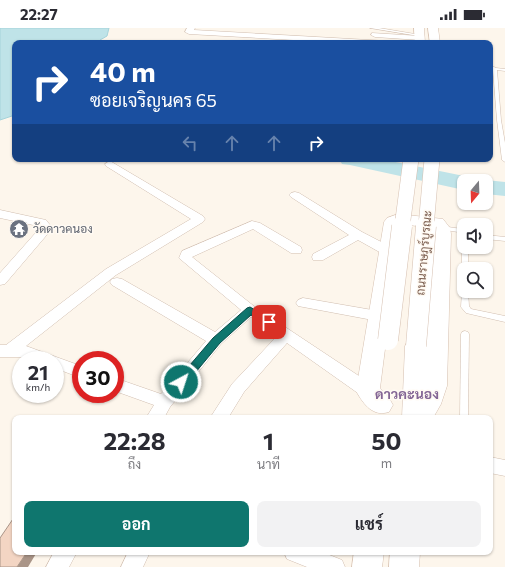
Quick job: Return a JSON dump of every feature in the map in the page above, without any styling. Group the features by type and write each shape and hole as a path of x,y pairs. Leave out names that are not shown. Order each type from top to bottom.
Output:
{"main road":[{"path":"433,28 435,40"},
{"name":"ถนนราษฎร์บูรณะ","path":"376,405 383,377 411,162"},
{"name":"ถนนราษฎร์บูรณะ","path":"414,415 416,346 432,162"},
{"path":"376,405 378,316 392,222 398,218 437,223 441,228 441,275 435,386 430,404 422,415"},
{"path":"367,567 369,555"},
{"path":"404,567 405,555"}],"street":[{"path":"191,28 189,32 311,40"},
{"path":"245,28 419,36"},
{"path":"6,350 112,272 199,219 110,164"},
{"path":"295,195 358,235 388,251"},
{"path":"0,214 42,222 46,230 0,281"},
{"path":"296,250 252,225 187,254 184,258 376,405"},
{"path":"318,257 358,235"},
{"path":"117,282 216,340"},
{"path":"303,303 378,316"},
{"path":"157,415 164,402 216,340 250,310"},
{"path":"221,415 238,388 286,336"},
{"path":"6,350 24,351"},
{"path":"124,387 164,402"},
{"path":"493,466 505,468"},
{"path":"56,567 64,555"},
{"path":"131,567 138,555"},
{"path":"302,555 335,567"}],"lane":[{"path":"372,28 419,36"},
{"path":"505,70 495,69 505,160"},
{"path":"498,98 505,99"},
{"path":"441,228 457,230"},
{"path":"493,238 505,239"},
{"path":"465,298 465,307 469,311 505,319"},
{"path":"464,415 465,334"}],"water":[{"path":"0,28 109,28 107,36 100,40 12,40 12,116 0,120"}],"building":[{"path":"12,520 12,555 25,555 17,567 0,567 0,538"}],"waterway":[{"path":"364,162 457,182"},
{"path":"493,188 505,189"}],"place":[{"name":"วัดดาวคนอง","path":"19,229"}],"district":[{"name":"ดาวคะนอง","path":"407,394"}],"route":[{"path":"181,382 216,340 250,310 269,322"}]}
